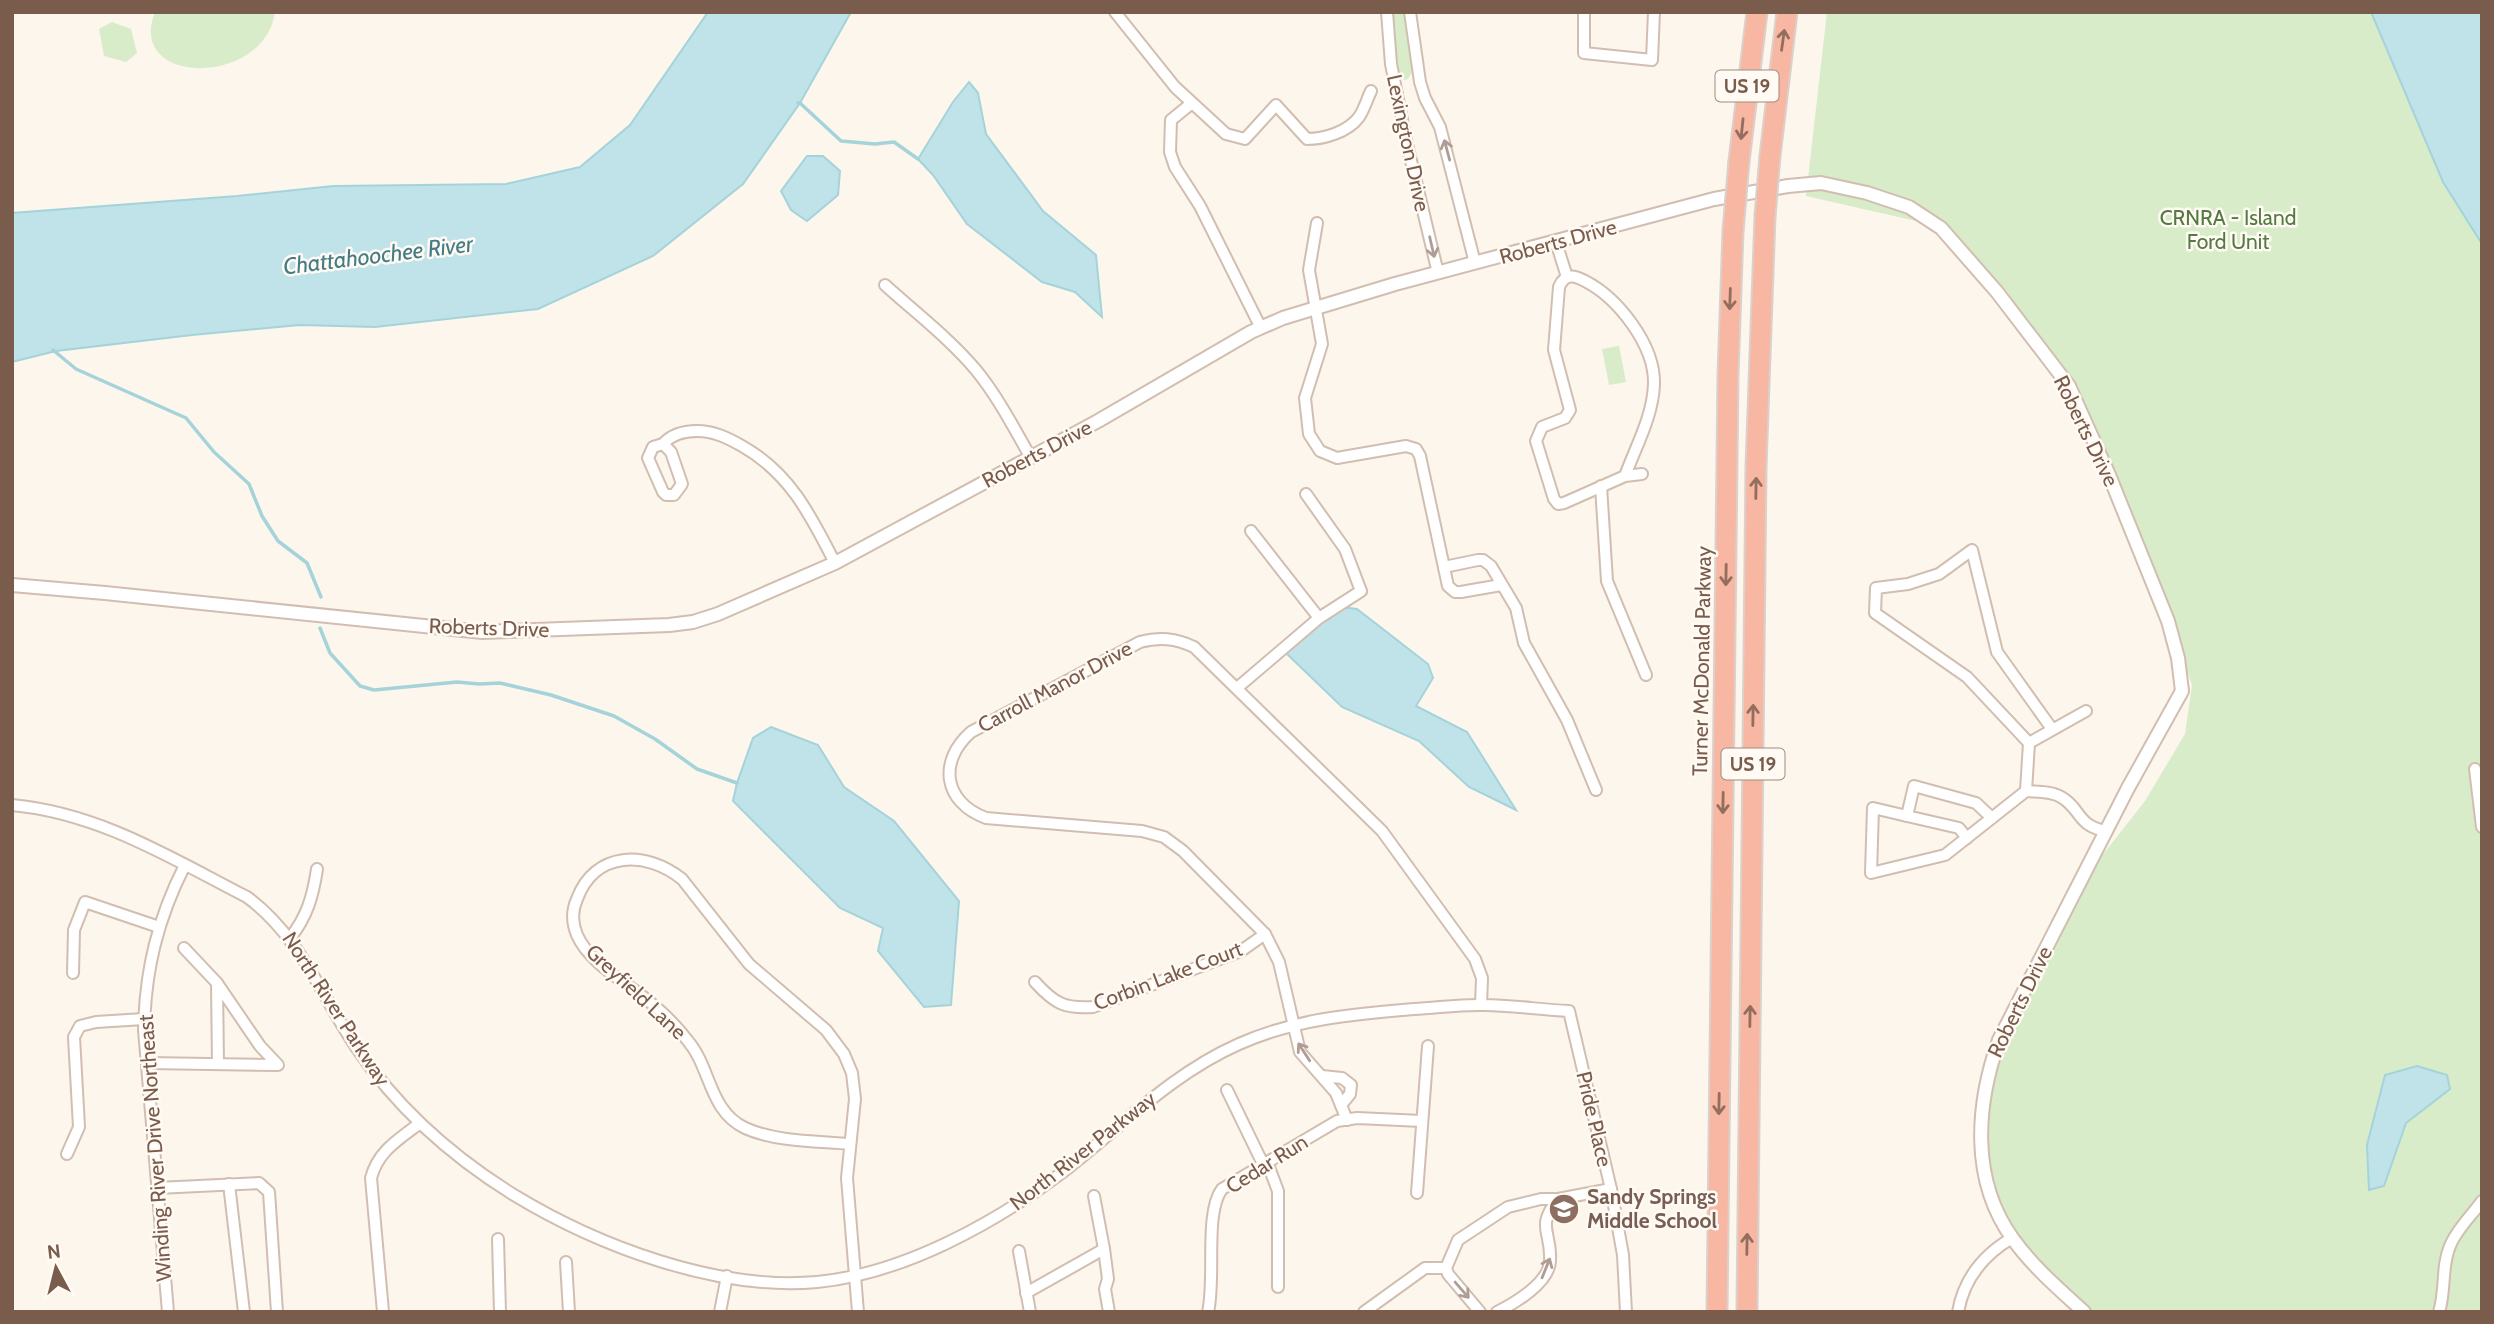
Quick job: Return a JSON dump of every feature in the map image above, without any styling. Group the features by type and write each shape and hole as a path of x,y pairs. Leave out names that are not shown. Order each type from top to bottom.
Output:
{"highway":[{"name":"Turner McDonald Parkway","path":"1717,1312 1728,374 1733,231 1756,12"},
{"name":"US 19","path":"1747,1312 1756,467 1765,216 1787,12"}],"street":[{"path":"1115,12 1175,87 1226,134 1245,139 1276,105 1307,139 1316,139 1344,130 1359,118 1371,91"},
{"name":"Lexington Drive","path":"1387,12 1391,64 1438,273"},
{"name":"Lexington Drive","path":"1409,12 1419,76 1425,98 1440,127 1475,263"},
{"path":"1584,12 1584,53 1652,60 1654,12"},
{"path":"1192,103 1171,120 1172,158 1200,206 1261,328"},
{"name":"Roberts Drive","path":"12,585 468,631 532,632 693,622 718,614 835,563 1261,328 1316,307 1714,199 1788,186 1822,183 1867,193 1909,207 1941,228 1957,245 2069,386 2109,475 2168,621 2178,658 2182,691 2105,831 1999,1040 1983,1097 1980,1136 1984,1175 1995,1208 2012,1238 2035,1266 2084,1312"},
{"path":"1317,223 1309,270 1322,344 1305,398 1309,434 1320,451 1337,458 1406,446 1416,449 1420,456 1448,586 1455,592 1501,585"},
{"path":"1556,242 1567,277"},
{"path":"1625,476 1649,415 1654,383 1651,362 1644,345 1613,300 1600,289 1577,277 1567,277 1559,287 1553,351 1570,410 1565,418 1542,427 1536,441 1554,499 1558,503 1564,503 1625,476 1643,474"},
{"path":"886,285 977,371 1006,413 1031,457"},
{"path":"663,444 674,436 690,431 706,431 726,436 756,454 779,472 797,494 835,563"},
{"path":"1601,486 1607,581 1646,675"},
{"path":"1237,688 1319,618 1362,591 1345,549 1307,494"},
{"path":"1251,531 1297,594 1319,618"},
{"path":"2026,791 2029,743 1968,677 1875,613 1876,588 1908,584 1939,574 1972,550 1997,652 2052,729"},
{"path":"1444,567 1483,561 1491,566 1517,608 1524,643 1567,720 1596,790"},
{"name":"Carroll Manor Drive","path":"1292,1025 1279,962 1265,934 1183,851 1164,837 1142,831 986,818 974,814 956,796 951,784 949,769 952,755 961,741 971,732 1140,642 1162,638 1184,642 1204,654 1382,831 1475,959 1482,978 1481,1004"},
{"path":"2029,743 2086,711"},
{"path":"2475,769 2482,827"},
{"path":"1906,816 1914,786 1976,803 1992,818"},
{"path":"1967,838 1959,828 1873,808 1871,873 1945,855 1967,838 2026,791 2062,797 2083,822 2105,831"},
{"name":"North River Parkway","path":"12,805 57,811 101,824 255,903 279,924 290,938 375,1075 420,1123 474,1168 516,1196 573,1226 649,1256 754,1282 819,1282 853,1276 925,1252 1017,1204 1061,1173 1185,1073 1237,1045 1292,1025 1363,1013 1481,1004 1569,1011"},
{"name":"Greyfield Lane","path":"850,1144 773,1136 745,1128 732,1119 713,1095 693,1047 686,1038 603,965 578,936 573,921 574,906 588,878 599,868 625,859 656,862 670,869 682,879 749,964 826,1030 844,1054 852,1073 855,1099 850,1144 846,1178 858,1312"},
{"name":"Winding River Drive Northeast","path":"168,1312 144,1018 148,975 159,927 185,865"},
{"path":"290,938 303,921 314,895 317,869"},
{"path":"73,973 74,930 85,902 159,927"},
{"name":"Corbin Lake Court","path":"1035,982 1060,1004 1075,1008 1093,1007 1241,951 1265,934"},
{"path":"147,1063 278,1065 260,1046 217,982 184,948"},
{"path":"217,982 218,1063"},
{"name":"Pride Place","path":"1569,1011 1611,1189 1623,1255 1626,1312"},
{"path":"67,1154 79,1127 74,1037 80,1026 144,1018"},
{"path":"1292,1025 1300,1052 1336,1093 1347,1120"},
{"path":"1417,1192 1427,1045"},
{"path":"1322,1076 1342,1078 1351,1085 1350,1094 1341,1105"},
{"path":"1227,1090 1278,1191 1278,1287"},
{"name":"Cedar Run","path":"1208,1312 1213,1286 1212,1221 1216,1197 1230,1183 1337,1121 1357,1118 1422,1121"},
{"path":"383,1312 371,1178 375,1163 385,1151 420,1123"},
{"path":"157,1188 259,1183 269,1192 277,1312"},
{"path":"229,1184 244,1312"},
{"path":"1480,1312 1446,1268 1458,1240 1508,1207 1611,1189"},
{"path":"1094,1196 1108,1279 1105,1289 1109,1312"},
{"path":"1496,1312 1509,1306 1538,1283 1548,1271 1550,1258 1545,1218 1558,1199"},
{"path":"2439,1312 2449,1247 2482,1201"},
{"path":"1958,1312 1965,1286 1973,1271 1984,1258 2012,1238"},
{"path":"498,1239 500,1312"},
{"path":"1026,1293 1104,1249"},
{"path":"1019,1251 1030,1312"},
{"path":"566,1262 569,1312"},
{"path":"1364,1312 1426,1268 1446,1268"},
{"path":"720,1312 727,1276"}],"green space":[{"path":"155,12 275,12 266,37 248,54 225,65 200,68 177,65 160,54 151,37"},
{"path":"1391,12 1404,12 1412,72 1408,79 1404,80 1396,58"},
{"name":"CRNRA - Island Ford Unit","path":"1827,12 2371,12 2443,182 2482,244 2482,1312 2080,1312 2006,1229 1983,1155 1982,1088 2074,891 2145,801 2185,734 2192,685 2171,626 2064,372 1951,229 1806,196","holes":["2447,1075 2450,1089 2406,1123"]},
{"path":"112,22 131,29 137,53 126,62 104,56 99,29"},
{"path":"1619,346 1626,382 1609,385 1602,349"}],"water":[{"name":"Chattahoochee River","path":"708,12 851,12 800,103 743,184 653,256 538,309 375,327 300,325 192,335 56,351 12,362 12,213 333,186 506,184 580,167 630,125"},
{"path":"2371,12 2482,12 2482,244 2443,182"},
{"path":"969,82 978,93 986,134 1043,211 1096,255 1102,317 1075,292 1042,282 967,224 933,175 918,159 953,102"},
{"path":"807,156 823,156 840,171 838,195 807,221 791,210 781,191"},
{"path":"1342,607 1357,609 1428,664 1433,678 1416,706 1467,732 1516,810 1469,787 1419,741 1342,707 1284,651"},
{"path":"771,727 818,745 844,787 894,821 959,901 951,1005 924,1007 878,951 883,928 840,908 733,801 753,738"},
{"path":"2417,1066 2447,1075 2450,1089 2406,1123 2384,1186 2369,1190 2367,1145 2385,1075"}],"waterway":[{"path":"798,103 841,141 875,144 894,142 918,159"},
{"path":"53,350 76,369 186,418 214,452 249,484 262,516 278,541 307,563 321,597"},
{"path":"320,628 330,653 360,686 374,690 457,682 500,683 551,695 614,716 655,739 697,769 737,783"}],"place":[{"name":"Sandy Springs Middle School","path":"1564,1209"}]}
